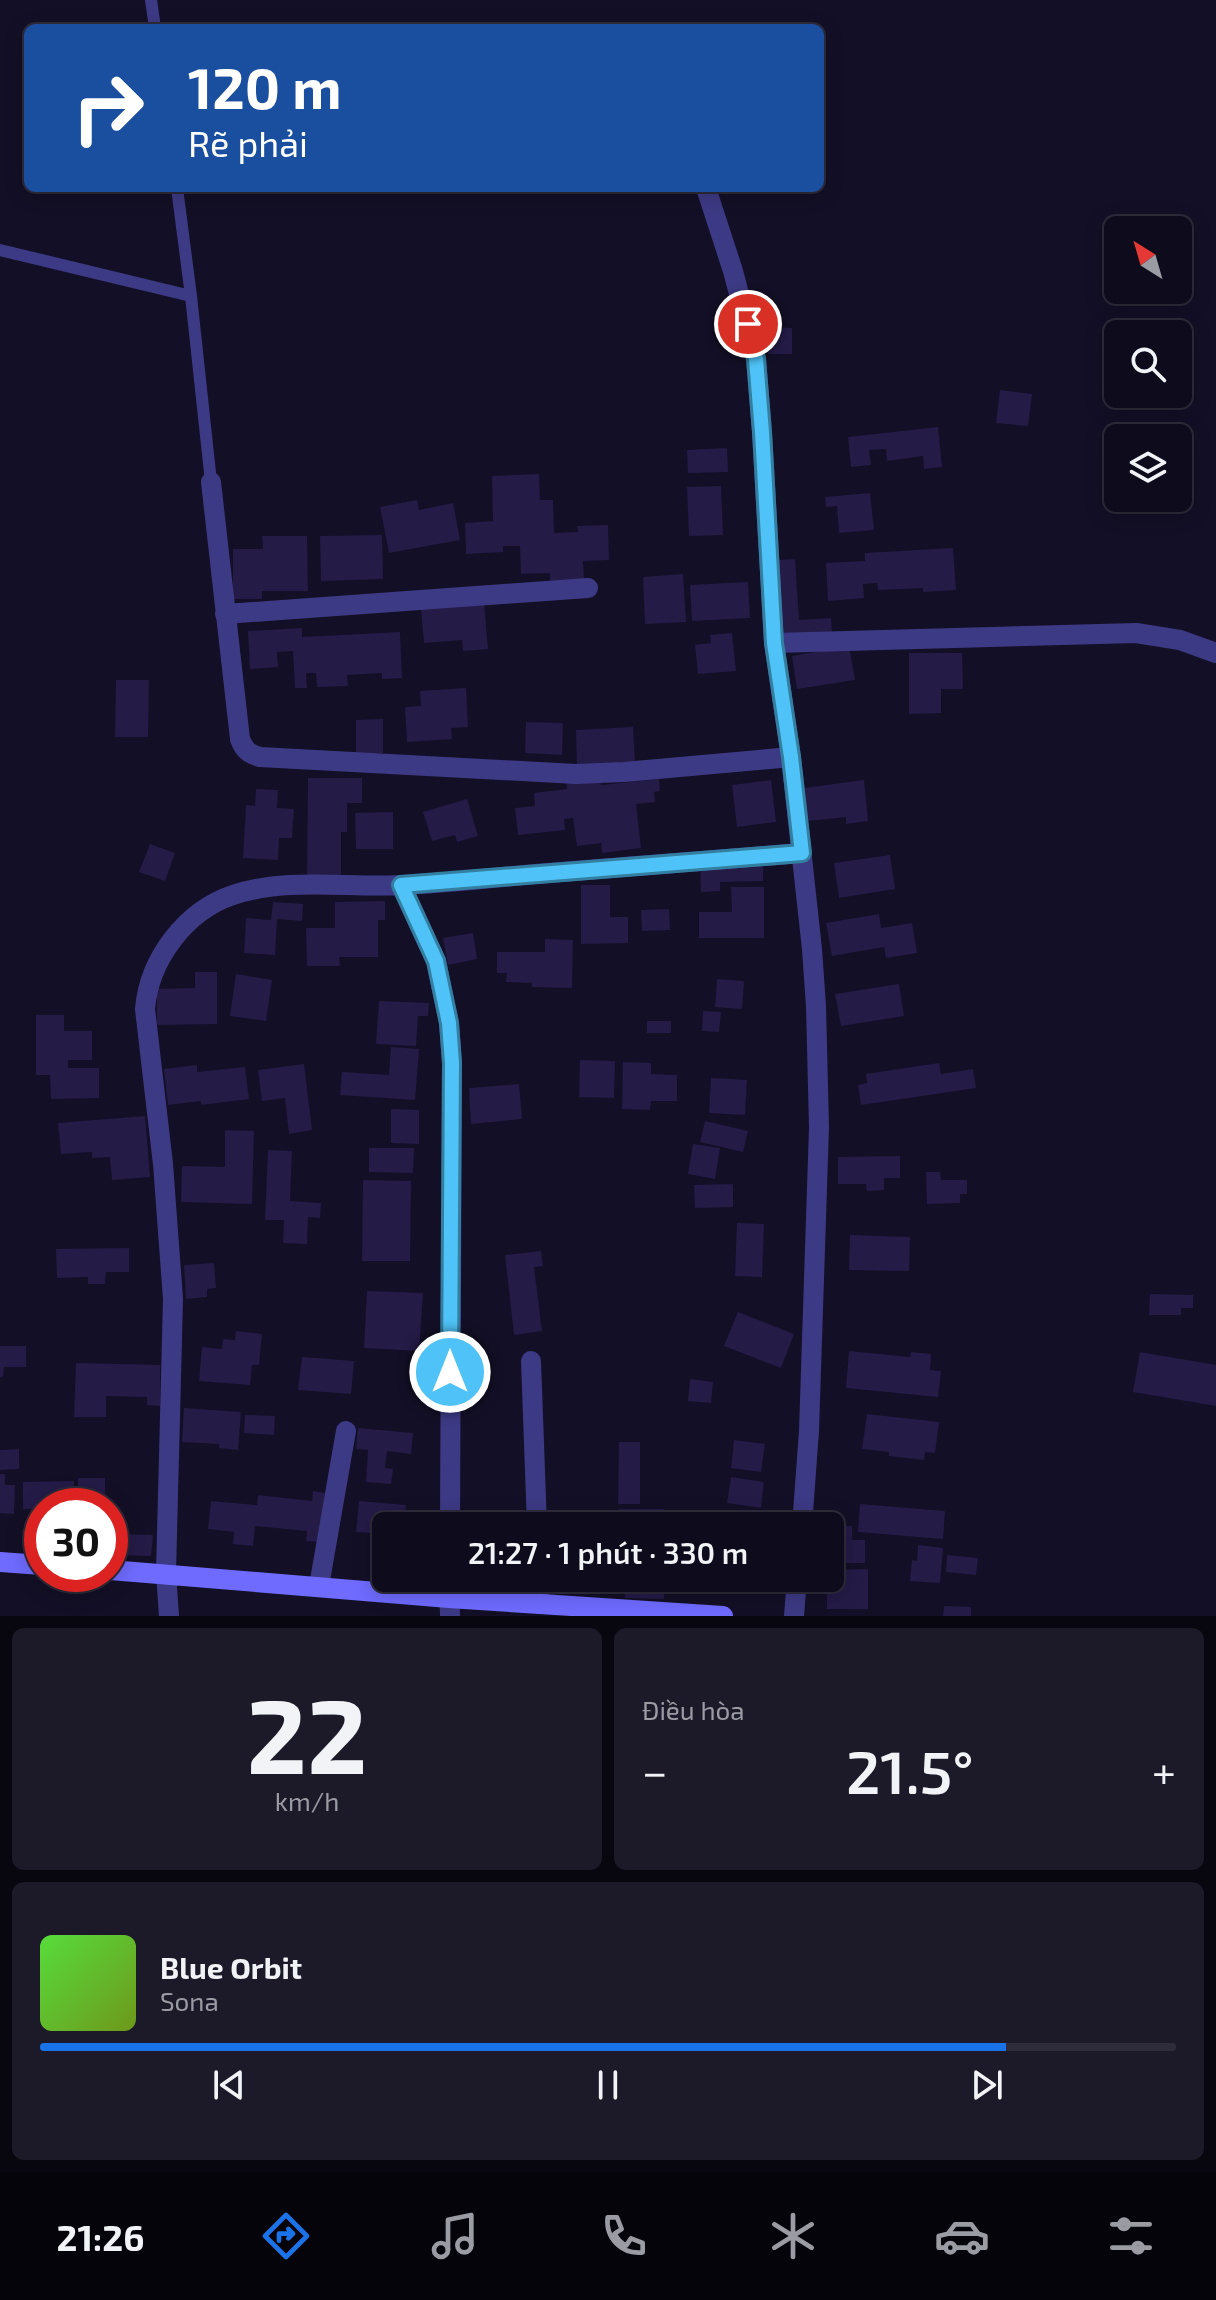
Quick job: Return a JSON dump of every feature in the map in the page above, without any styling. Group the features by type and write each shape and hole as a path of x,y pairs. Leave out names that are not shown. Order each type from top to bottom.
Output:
{"street":[{"path":"707,192 733,271 756,359 774,643 791,757 816,1006 819,1127 809,1431 803,1512"},
{"path":"211,482 240,739 249,754 576,774 791,757"},
{"path":"225,614 588,588"},
{"path":"774,643 1136,633 1180,640 1216,653"},
{"path":"169,1616 166,1573 173,1299 168,1217 145,1009 153,969 181,929 230,896 260,888 401,885 802,853"},
{"path":"401,885 436,961 449,1023 452,1063 450,1512"},
{"path":"531,1361 536,1512"},
{"path":"319,1586 346,1431"},
{"path":"0,1562 24,1564"},
{"path":"128,1571 723,1616"},
{"path":"539,1592 539,1604"},
{"path":"794,1616 796,1592"}],"lane":[{"path":"151,0 154,24"},
{"path":"178,192 211,482"},
{"path":"0,250 191,296"}],"building":[{"path":"769,327 792,328 792,354 768,354"},
{"path":"1000,390 1032,394 1028,426 996,423"},
{"path":"938,427 942,467 924,469 923,456 887,461 886,449 869,450 871,465 851,467 848,437"},
{"path":"727,448 728,472 688,473 687,450"},
{"path":"539,474 540,500 553,500 554,533 578,532 577,526 608,525 609,560 583,561 584,580 550,581 550,573 521,574 520,546 503,546 503,552 466,554 465,523 493,521 492,476"},
{"path":"721,486 723,535 689,536 687,487"},
{"path":"870,493 874,530 839,533 837,506 826,507 825,497"},
{"path":"417,500 419,510 453,503 460,540 389,553 380,507"},
{"path":"382,535 383,579 321,581 320,536"},
{"path":"262,536 307,536 308,591 262,591 262,599 233,599 233,549 263,549"},
{"path":"953,548 956,590 878,590 877,583 863,584 864,598 828,601 826,563 865,561 865,553"},
{"path":"795,559 799,620 831,618 832,634 782,637 778,560"},
{"path":"683,574 686,622 645,624 643,577"},
{"path":"748,582 750,618 692,621 690,585"},
{"path":"484,603 488,649 463,651 462,640 424,643 421,608"},
{"path":"302,628 302,637 400,632 402,678 382,679 382,673 347,675 348,686 317,687 316,673 306,673 307,688 295,688 293,651 277,652 278,667 250,669 248,631"},
{"path":"732,633 736,671 698,674 695,645 711,643 710,635"},
{"path":"849,646 855,680 797,689 792,656"},
{"path":"909,653 962,653 963,689 941,689 941,713 909,714"},
{"path":"116,680 149,680 148,737 115,737"},
{"path":"466,688 468,727 451,728 452,739 407,742 405,707 421,706 420,691"},
{"path":"383,719 383,753 356,754 356,720"},
{"path":"526,722 563,723 562,755 525,753"},
{"path":"633,727 635,762 577,765 576,730"},
{"path":"600,777 601,785 659,779 660,791 654,792 655,802 636,804 641,848 602,853 601,843 577,846 573,818 564,819 565,830 518,835 515,808 535,806 534,793 567,789 566,781"},
{"path":"308,778 362,778 362,803 347,803 347,832 341,832 341,877 307,877"},
{"path":"771,780 776,822 737,827 732,785"},
{"path":"864,780 868,821 846,824 846,817 808,821 804,788"},
{"path":"256,789 278,790 277,808 294,809 292,838 279,838 278,860 243,858 246,805 255,806"},
{"path":"467,799 478,836 457,842 455,835 432,841 423,812"},
{"path":"393,812 393,849 356,849 355,813"},
{"path":"150,844 175,853 165,881 139,872"},
{"path":"890,855 895,889 839,898 834,863"},
{"path":"763,863 763,881 720,882 720,891 701,892 700,864"},
{"path":"581,885 610,885 610,917 628,917 628,943 581,944"},
{"path":"731,887 764,887 764,938 699,938 699,912 732,912"},
{"path":"385,901 385,920 378,920 378,957 339,957 340,966 307,966 306,928 335,928 335,902"},
{"path":"273,902 303,904 302,921 277,919 275,955 244,953 246,918 271,920"},
{"path":"669,909 670,930 642,931 641,910"},
{"path":"879,914 881,928 912,923 917,953 886,958 884,947 832,956 826,923"},
{"path":"473,933 477,959 448,965 443,938"},
{"path":"545,939 573,940 572,988 532,987 532,983 506,982 507,973 497,973 497,952 545,952"},
{"path":"195,972 217,972 217,1024 157,1025 157,989 195,988"},
{"path":"236,974 272,980 266,1021 230,1016"},
{"path":"717,979 744,981 742,1009 715,1007"},
{"path":"899,984 904,1016 841,1026 835,994"},
{"path":"379,1001 429,1003 428,1016 418,1016 416,1046 376,1044"},
{"path":"703,1011 721,1012 719,1032 702,1031"},
{"path":"36,1015 64,1015 64,1031 92,1031 92,1060 68,1060 68,1068 99,1068 99,1098 51,1099 50,1075 36,1075"},
{"path":"647,1021 671,1021 671,1033 647,1033"},
{"path":"391,1047 419,1049 415,1100 340,1095 342,1072 389,1075"},
{"path":"580,1060 615,1061 614,1098 579,1097"},
{"path":"623,1062 651,1063 651,1074 677,1075 677,1101 651,1101 650,1110 622,1109"},
{"path":"939,1063 941,1074 973,1069 976,1088 861,1105 858,1085 867,1083 866,1074"},
{"path":"304,1064 312,1130 289,1134 285,1098 262,1101 258,1070"},
{"path":"197,1065 197,1072 245,1067 249,1099 201,1105 201,1101 168,1105 164,1069"},
{"path":"711,1078 747,1080 745,1115 709,1113"},
{"path":"519,1084 522,1119 471,1124 469,1088"},
{"path":"391,1109 419,1110 419,1144 391,1143"},
{"path":"145,1116 150,1177 112,1180 110,1157 92,1158 92,1152 61,1154 58,1123"},
{"path":"705,1121 748,1131 743,1152 700,1142"},
{"path":"225,1130 254,1131 252,1204 181,1202 182,1166 225,1167"},
{"path":"693,1144 720,1148 715,1179 688,1174"},
{"path":"369,1148 414,1148 413,1173 369,1172"},
{"path":"268,1150 292,1151 290,1201 321,1203 320,1218 308,1217 307,1244 283,1243 284,1220 265,1220"},
{"path":"900,1156 900,1178 884,1178 884,1190 867,1191 866,1184 838,1184 838,1157"},
{"path":"926,1172 940,1172 941,1180 967,1180 967,1194 960,1194 960,1203 927,1204"},
{"path":"363,1180 411,1181 410,1261 362,1261"},
{"path":"733,1184 733,1207 695,1208 694,1185"},
{"path":"737,1223 764,1224 762,1277 735,1276"},
{"path":"850,1235 910,1237 909,1271 849,1270"},
{"path":"129,1248 129,1272 106,1272 105,1284 88,1284 88,1277 57,1278 56,1249"},
{"path":"541,1251 543,1266 534,1267 542,1331 514,1335 505,1255"},
{"path":"214,1263 216,1288 207,1289 207,1297 186,1299 184,1265"},
{"path":"367,1291 423,1293 419,1351 364,1348"},
{"path":"1150,1294 1193,1295 1193,1308 1181,1308 1181,1315 1149,1315"},
{"path":"738,1312 794,1334 781,1368 724,1346"},
{"path":"236,1331 262,1334 259,1365 252,1365 250,1385 199,1381 202,1347 222,1349 223,1339 235,1340"},
{"path":"0,1346 26,1346 26,1367 4,1367 3,1377 0,1377"},
{"path":"849,1351 910,1357 911,1352 931,1354 930,1370 941,1371 938,1397 846,1388"},
{"path":"1140,1352 1216,1365 1216,1406 1133,1392"},
{"path":"302,1357 354,1361 351,1394 298,1390"},
{"path":"76,1363 160,1365 160,1406 147,1405 147,1397 106,1396 106,1417 74,1417"},
{"path":"690,1379 713,1382 711,1403 688,1401"},
{"path":"184,1408 241,1412 238,1450 219,1448 219,1444 182,1442"},
{"path":"867,1414 939,1422 935,1453 925,1452 924,1460 862,1449"},
{"path":"245,1415 275,1416 274,1435 244,1433"},
{"path":"358,1428 413,1433 411,1454 387,1451 385,1468 393,1469 391,1484 366,1482 368,1450 356,1449"},
{"path":"734,1440 765,1444 761,1472 731,1468"},
{"path":"619,1442 640,1442 640,1504 618,1504"},
{"path":"19,1449 19,1469 0,1470 0,1450"},
{"path":"0,1474 5,1474 5,1485 15,1485 14,1514 0,1513"},
{"path":"731,1477 764,1482 761,1508 727,1503"},
{"path":"78,1478 105,1478 105,1488 78,1488"},
{"path":"74,1481 74,1488 24,1488 23,1509 23,1482"},
{"path":"313,1491 325,1493 319,1542 306,1541 307,1531 255,1526 253,1546 233,1544 234,1532 208,1529 211,1501 257,1505 258,1495 312,1501"},
{"path":"359,1501 406,1505 405,1512 372,1512 372,1533 356,1532"},
{"path":"860,1504 945,1511 943,1539 858,1532"},
{"path":"619,1509 664,1509 664,1512 619,1512"},
{"path":"844,1526 852,1526 852,1540 865,1540 865,1563 844,1563"},
{"path":"128,1534 153,1535 151,1556 128,1555"},
{"path":"918,1545 943,1548 940,1583 910,1581 912,1560 917,1561"},
{"path":"947,1555 978,1558 976,1575 946,1572"},
{"path":"868,1569 868,1609 827,1609 827,1592 844,1592 844,1570"},
{"path":"625,1592 664,1592 664,1599 625,1598"},
{"path":"944,1606 971,1607 971,1616 943,1616"}],"route":[{"path":"450,1372 452,1063 449,1023 436,961 401,885 802,853 774,643 762,432 756,359 748,324"}]}
